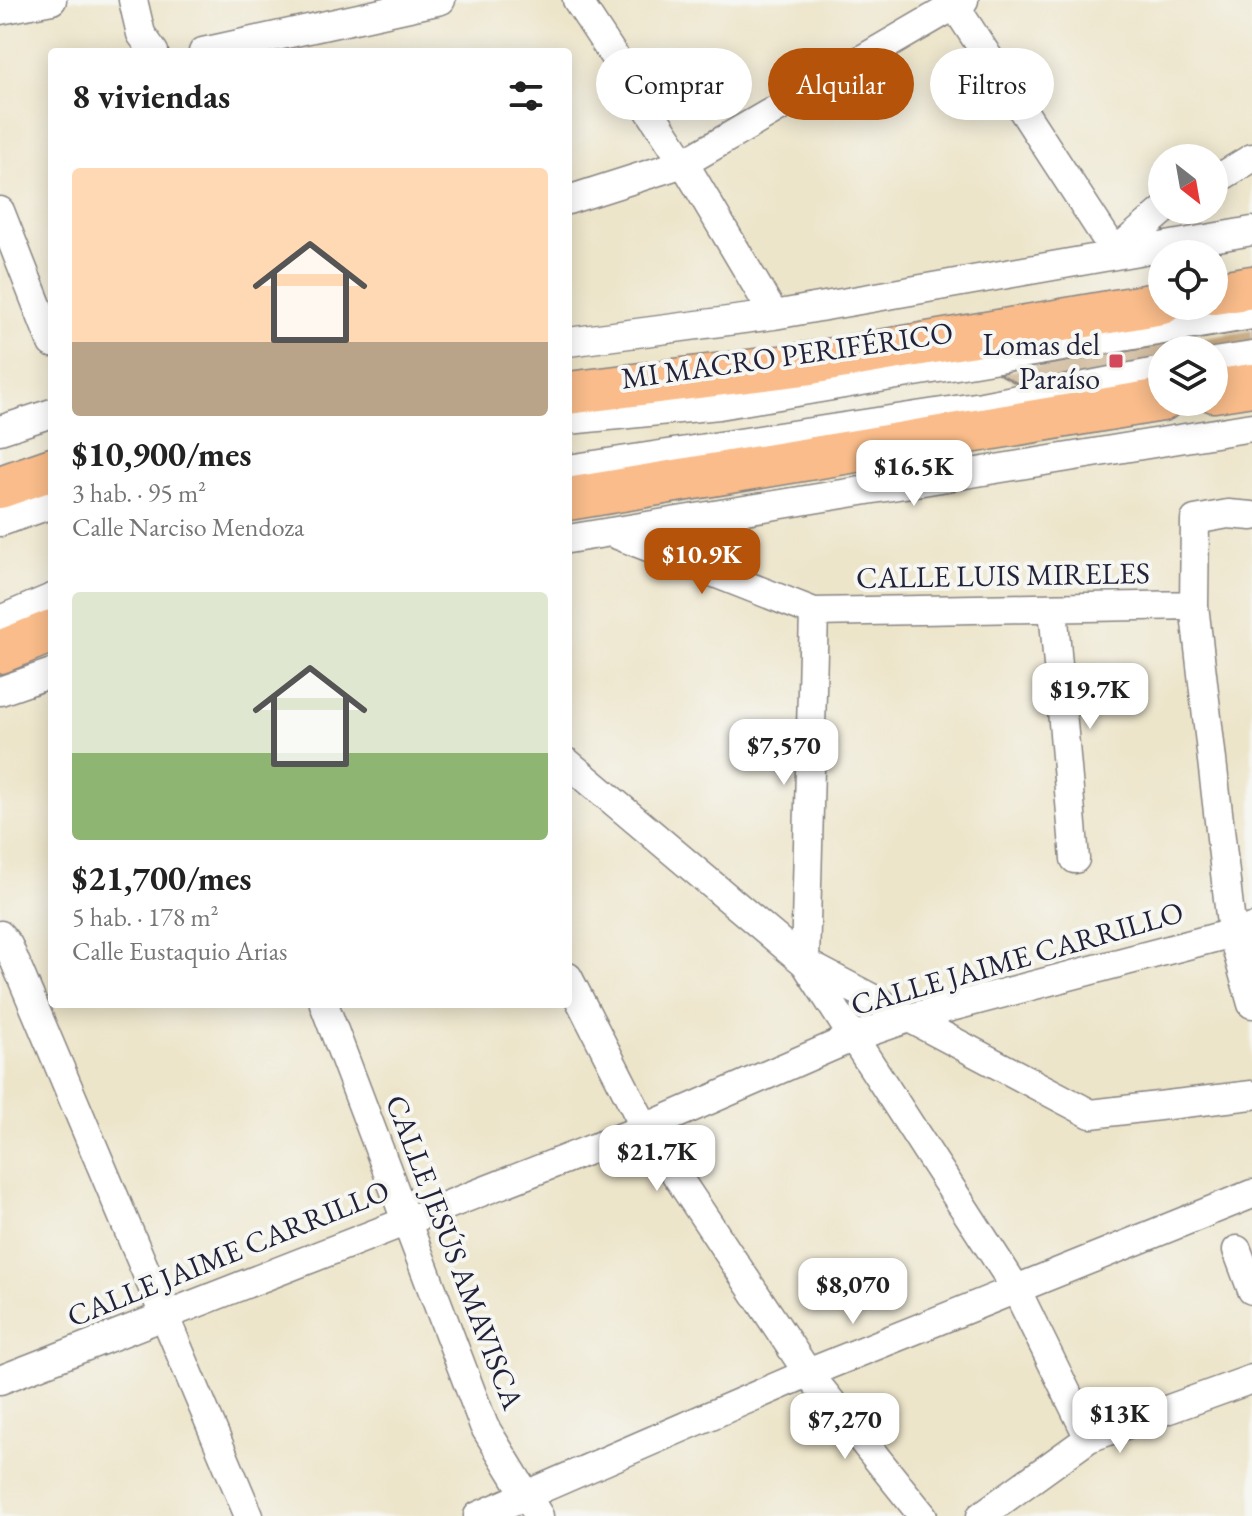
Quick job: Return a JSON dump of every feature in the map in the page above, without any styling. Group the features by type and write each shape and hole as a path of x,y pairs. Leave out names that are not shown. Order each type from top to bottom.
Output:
{"highway":[{"path":"1228,291 1252,287"},
{"path":"572,393 804,364 1148,305"},
{"path":"1228,389 1252,385"},
{"path":"572,498 1148,402"},
{"path":"0,487 48,470"},
{"path":"0,652 48,633"}],"street":[{"path":"0,10 52,0"},
{"path":"133,0 141,34 151,48"},
{"path":"221,48 441,0"},
{"path":"577,0 684,163 774,315"},
{"path":"572,199 684,163 956,2 1115,252"},
{"path":"1228,173 1252,158"},
{"path":"0,211 48,329"},
{"path":"1115,252 1148,224"},
{"path":"572,341 774,315 1115,252 1252,231"},
{"name":"MI MACRO PERIFÉRICO","path":"572,420 719,405 1252,315"},
{"path":"1228,360 1252,356"},
{"path":"572,468 982,406 1148,374"},
{"path":"0,430 48,414"},
{"path":"572,538 1252,427"},
{"path":"0,522 48,505"},
{"path":"1252,516 1228,514 1195,520 1194,605 1252,1004"},
{"path":"609,532 814,612 805,963 1015,1287 1089,1438"},
{"path":"0,620 48,600"},
{"name":"CALLE LUIS MIRELES","path":"814,612 1194,605"},
{"path":"1053,608 1075,859"},
{"path":"0,691 48,674"},
{"path":"572,766 805,963 1091,1114 1252,1095"},
{"name":"CALLE JAIME CARRILLO","path":"0,1380 645,1128 854,1037 909,1018 1242,930"},
{"path":"0,935 8,945 249,1516"},
{"path":"572,985 645,1128 808,1373 923,1516"},
{"name":"CALLE JESÚS AMAVISCA","path":"326,1008 484,1426 532,1506"},
{"path":"478,1516 532,1506 808,1373 1252,1194"},
{"path":"1237,1250 1252,1290"},
{"path":"981,1516 1089,1438 1252,1379"}],"building":[{"name":"Lomas del Paraíso","path":"1252,330 1252,350 1228,350 1228,336 1217,336"},
{"name":"Lomas del Paraíso","path":"1148,348 1148,367 1026,388 998,373"}],"place":[{"name":"Lomas del Paraíso","path":"1116,361"}]}
